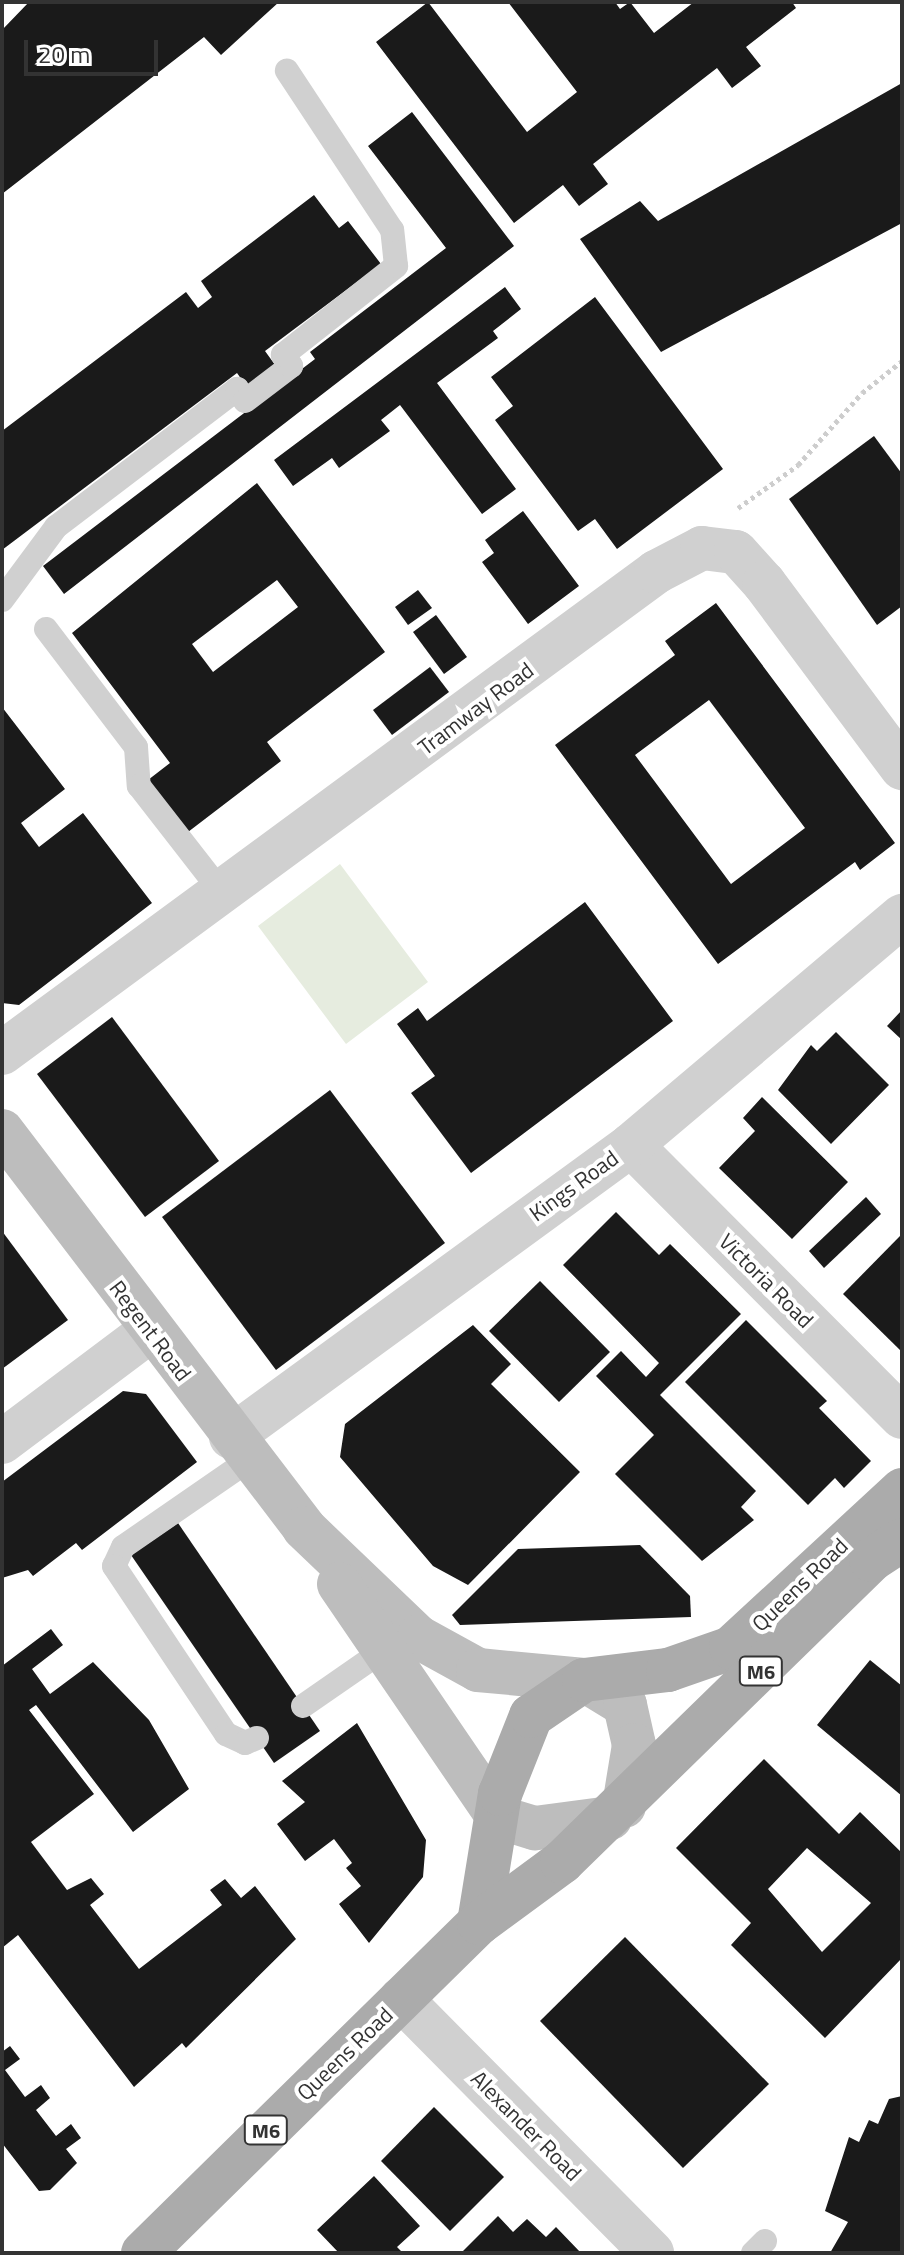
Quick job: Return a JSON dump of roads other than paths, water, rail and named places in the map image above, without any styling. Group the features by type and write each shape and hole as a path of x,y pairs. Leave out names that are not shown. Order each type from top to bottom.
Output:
{"main road":[{"name":"Regent Road","path":"2,1131 150,1331 304,1528 381,1652 498,1817"},
{"name":"Queens Road","path":"479,1923 512,1751 531,1716 584,1680 668,1670 731,1648 902,1490"},
{"name":"Regent Road","path":"304,1528 445,1656 478,1670 584,1680"},
{"name":"Queens Road","path":"143,2253 479,1923 617,1812 863,1568 902,1540"},
{"path":"498,1817 535,1828 617,1812 634,1745 625,1705 584,1680"}],"street":[{"name":"Tramway Road","path":"2,1053 223,894 679,556 718,547 736,552 764,583 902,768"},
{"name":"Kings Road","path":"240,1448 631,1145 902,916"},
{"name":"Victoria Road","path":"631,1145 902,1417"},
{"path":"2,1442 150,1331"},
{"name":"Alexander Road","path":"401,1999 652,2253"}],"lane":[{"path":"2,600 56,527 237,389 245,401 291,366 283,355 396,266 392,230 287,71"},
{"path":"46,629 136,747 139,786 223,894"},
{"path":"240,1448 123,1547 114,1566 226,1734 245,1743 257,1738"},
{"path":"303,1706 381,1652"}]}
